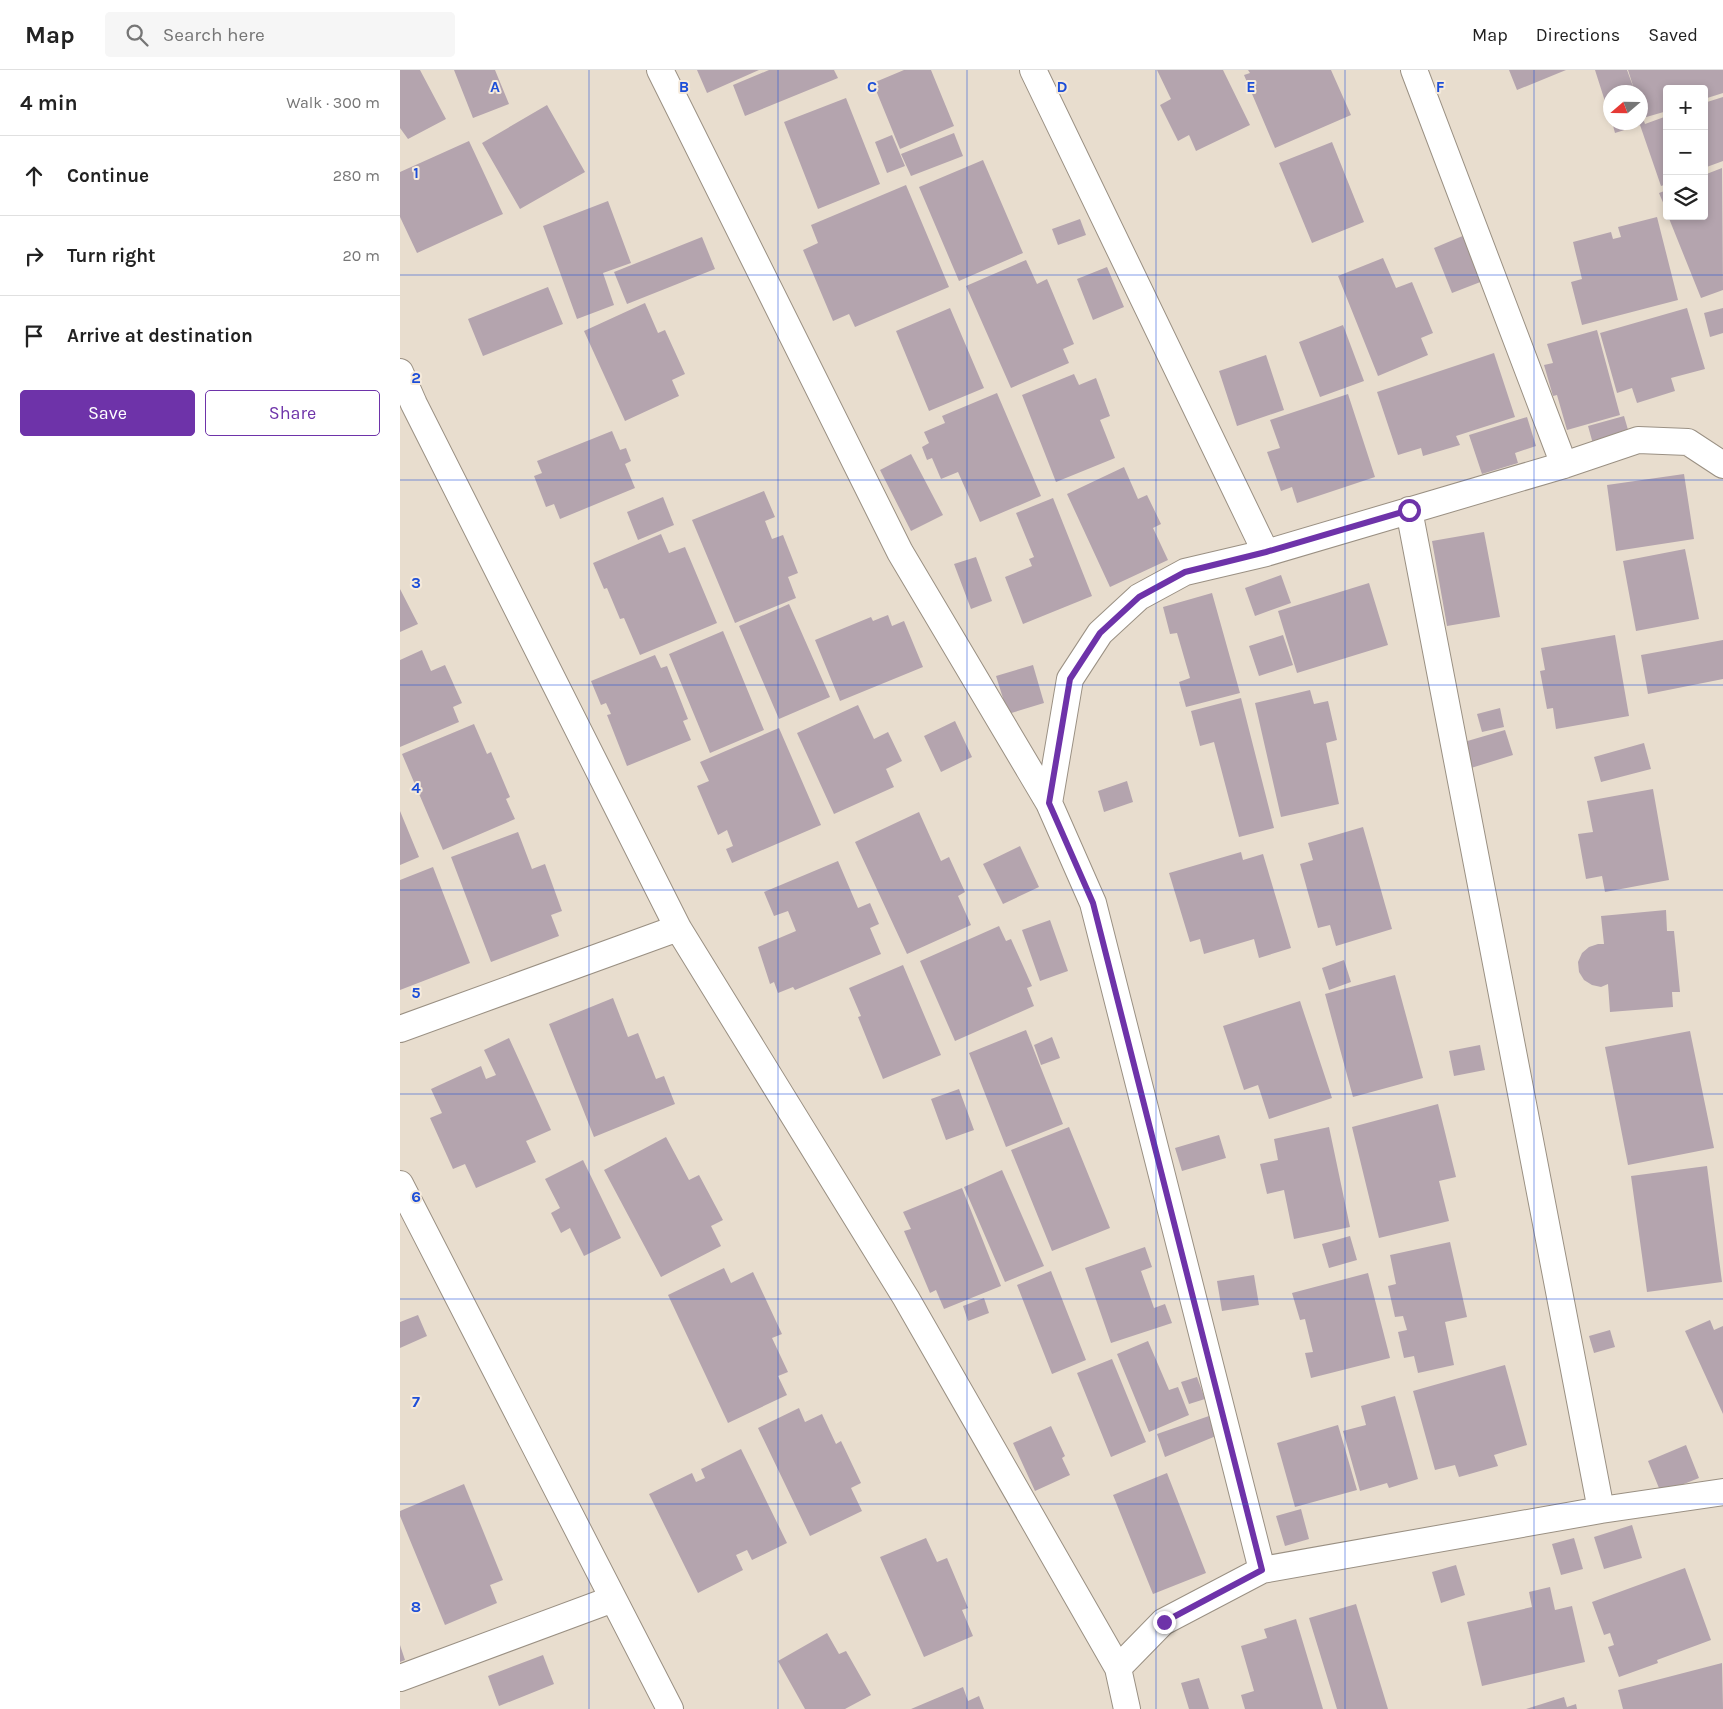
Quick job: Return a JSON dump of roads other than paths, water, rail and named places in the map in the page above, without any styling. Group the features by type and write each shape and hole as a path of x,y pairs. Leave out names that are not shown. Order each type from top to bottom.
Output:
{"street":[{"path":"660,70 900,552 1049,803 1093,903 1262,1570"},
{"path":"1033,70 1266,552"},
{"path":"1414,70 1564,465"},
{"path":"400,372 407,407 678,928 906,1298 1118,1668 1127,1709"},
{"path":"1049,803 1070,679 1100,633 1139,597 1185,572 1266,552 1564,465 1638,440 1688,442 1723,465"},
{"path":"1409,510 1601,1510"},
{"path":"400,1029 678,928"},
{"path":"400,1184 670,1709"},
{"path":"1118,1668 1164,1622 1262,1570 1601,1510 1723,1492"},
{"path":"400,1678 614,1599"}]}
